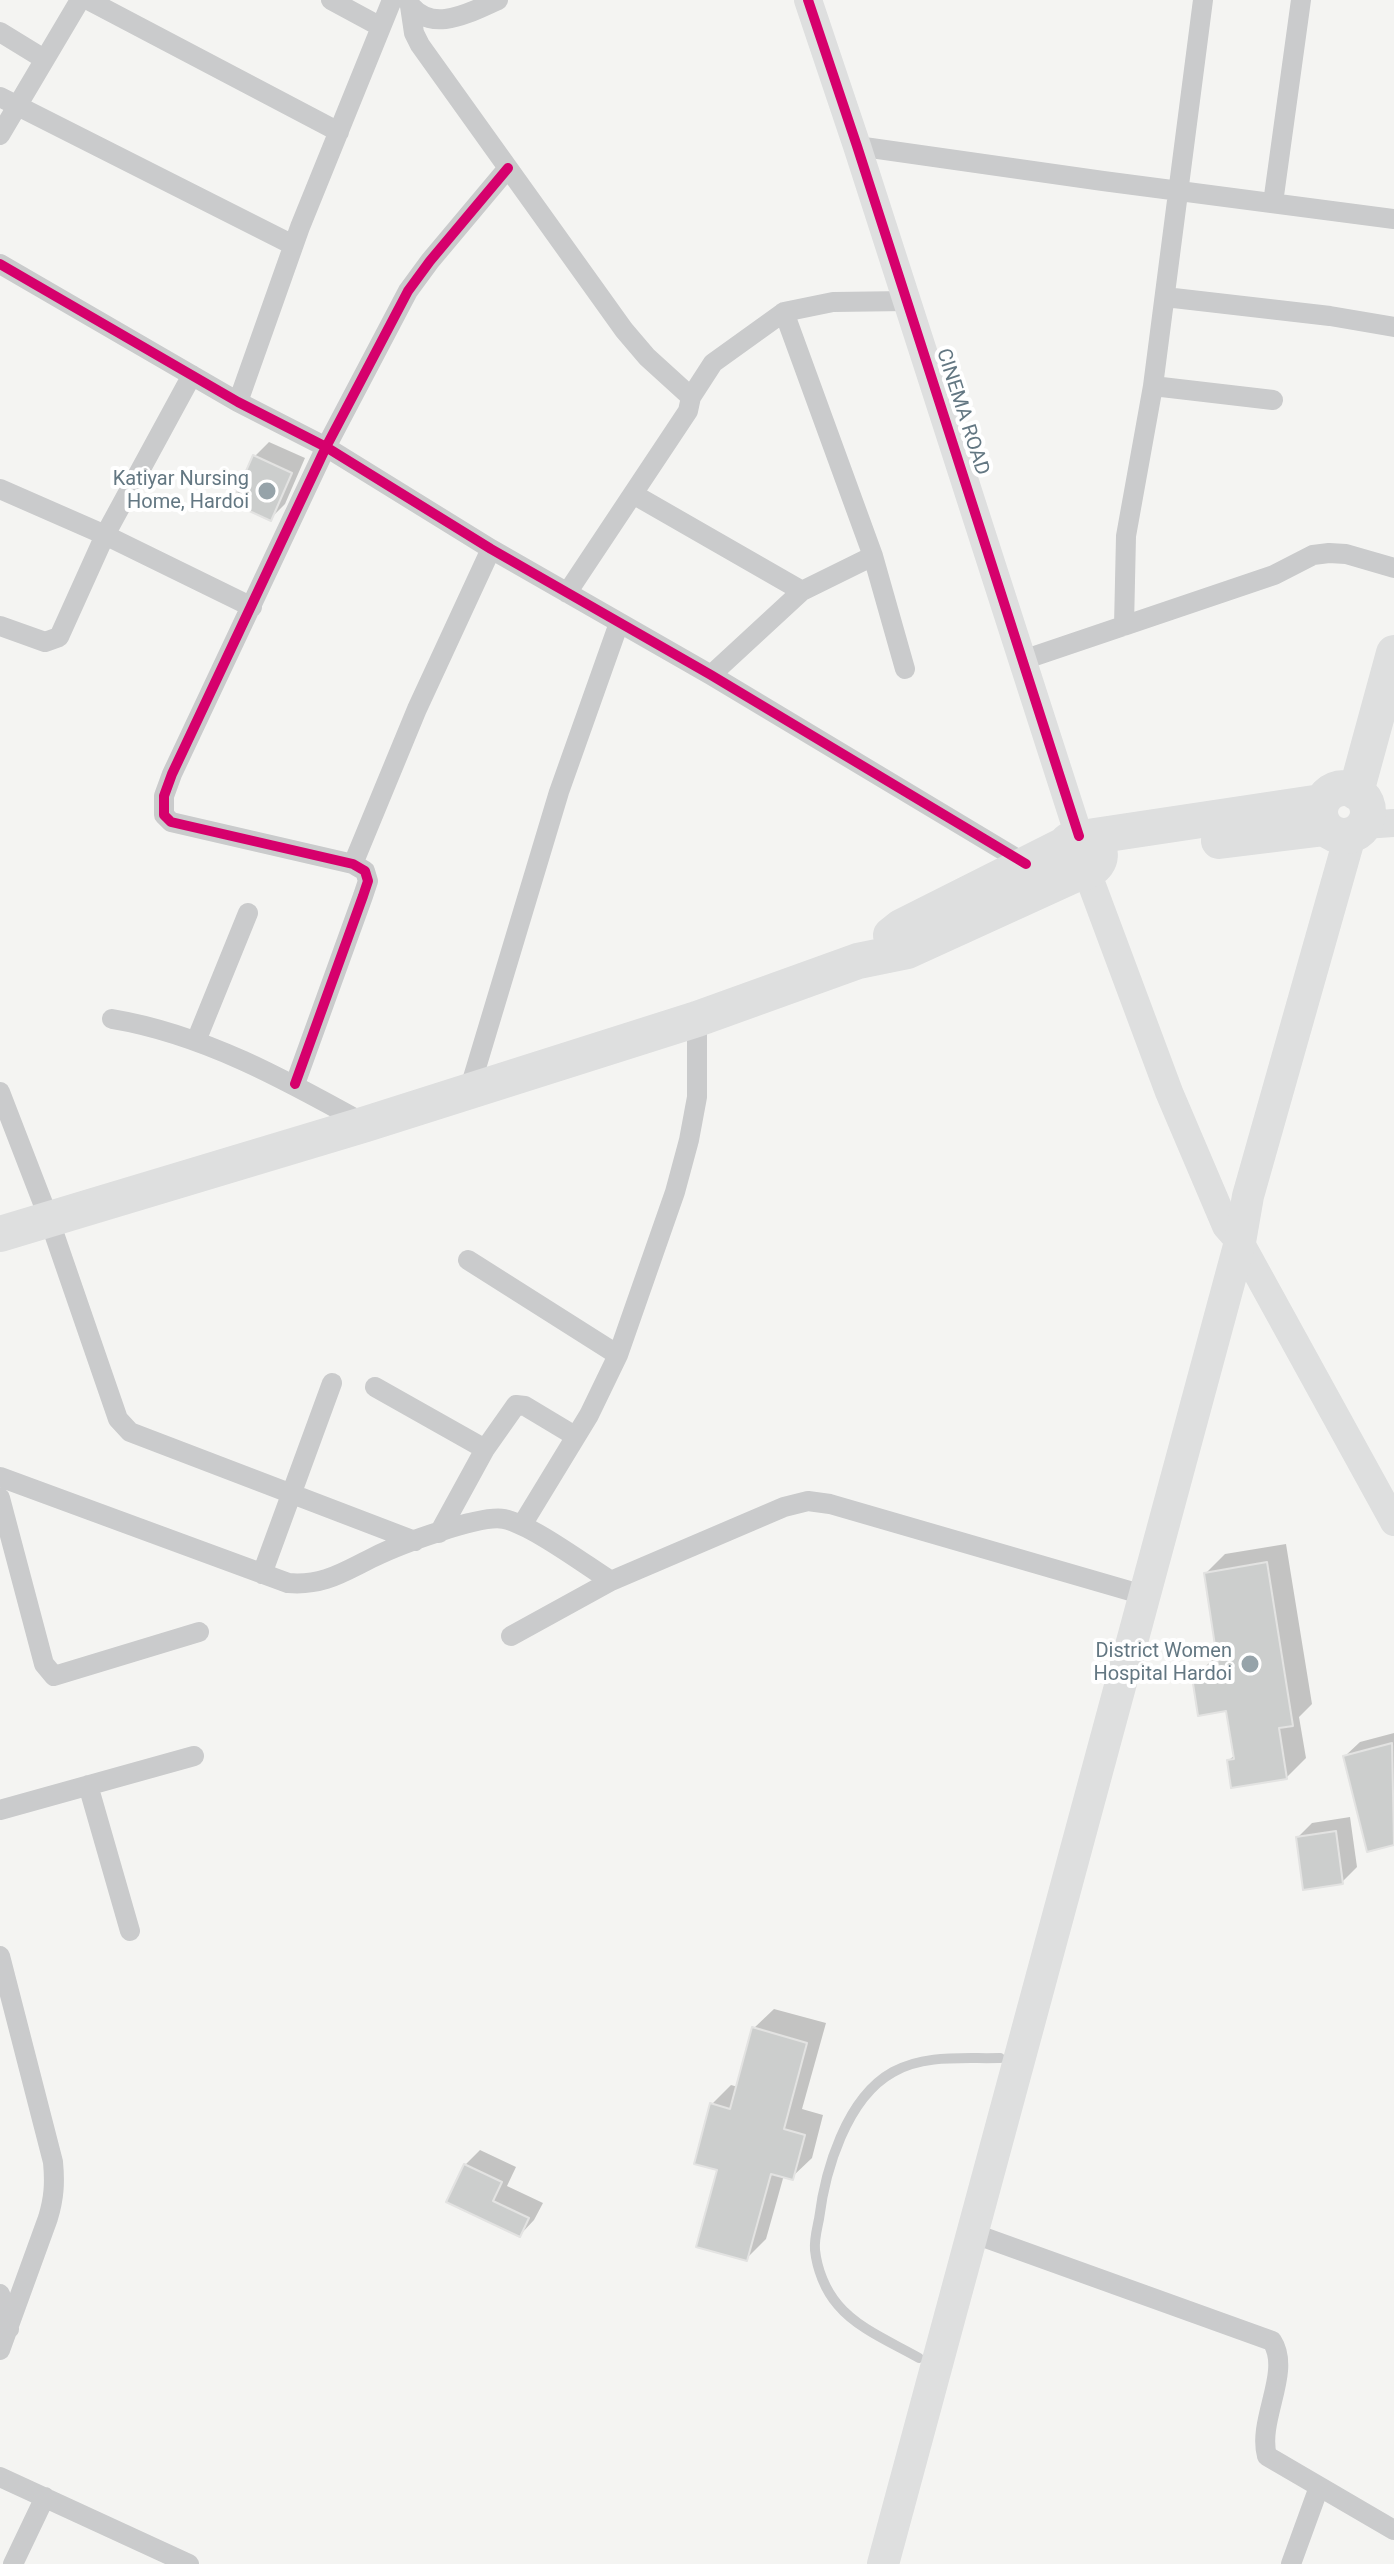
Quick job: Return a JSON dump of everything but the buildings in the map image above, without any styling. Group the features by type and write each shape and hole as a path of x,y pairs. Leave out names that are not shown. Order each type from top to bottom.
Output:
{"highway":[{"path":"858,961 901,927 1026,864 1359,815 1394,653"},
{"path":"0,1234 366,1124 697,1019 858,961 907,951 1083,854"}],"main road":[{"path":"863,2564 1130,1591 1359,815"},
{"path":"883,2564 1233,1234"}],"street":[{"path":"0,135 8,101 44,59 80,0"},
{"path":"88,0 339,132"},
{"path":"331,0 381,27"},
{"path":"403,2 421,16 448,19 498,0"},
{"name":"CINEMA ROAD","path":"808,0 1083,854 1169,1092 1233,1234 1394,1522"},
{"path":"1124,626 1126,536 1153,386 1203,0"},
{"path":"1273,203 1301,0"},
{"path":"238,402 293,245 381,27 403,2"},
{"path":"403,2 420,45 624,330 647,357 691,397"},
{"path":"0,32 44,59"},
{"path":"8,101 293,245"},
{"path":"857,146 1394,219"},
{"path":"295,1084 368,881 365,871 353,864 171,822 164,815 164,796 326,447 408,291 508,168"},
{"path":"0,264 238,402 326,447 491,549 711,675 1026,864"},
{"path":"1165,297 1330,316 1394,327"},
{"path":"567,593 688,411 691,397 713,363 784,312 833,302 907,301"},
{"path":"784,312 873,556 905,669"},
{"path":"0,626 45,642 59,637 105,535 192,375"},
{"path":"1153,386 1273,400"},
{"path":"0,489 105,535 252,607"},
{"path":"633,494 802,591"},
{"path":"353,864 417,709 491,549"},
{"path":"1023,660 1274,575 1313,555 1346,554 1394,568"},
{"path":"711,675 802,591 873,556"},
{"path":"469,1091 559,792 619,623"},
{"path":"196,1041 248,913"},
{"path":"112,1019 196,1041 295,1084 366,1124"},
{"path":"522,1525 618,1355 675,1192 697,1097 697,1019"},
{"path":"0,1092 49,1219 118,1419 130,1432 415,1541"},
{"path":"468,1260 618,1355"},
{"path":"262,1574 332,1383"},
{"path":"375,1387 485,1449"},
{"path":"439,1533 485,1449 516,1405 525,1406 575,1436"},
{"path":"0,1477 288,1583 310,1585 323,1582 393,1548 491,1517 522,1525 611,1581"},
{"path":"0,1498 44,1664 54,1676 199,1632"},
{"path":"511,1636 611,1581 784,1507 808,1501 830,1504 1130,1591"},
{"path":"0,1810 194,1756"},
{"path":"88,1785 130,1931"},
{"path":"0,1956 53,2162 55,2181 54,2197 3,2343"},
{"path":"972,2233 1272,2341 1278,2351 1278,2364 1265,2439 1267,2456 1394,2530"},
{"path":"0,2294 3,2343"},
{"path":"0,2477 189,2564"},
{"path":"1291,2564 1319,2487"},
{"path":"13,2564 45,2497"}],"lane":[{"path":"919,2358 851,2319 825,2286 815,2248 823,2185 833,2150 865,2096 890,2073 920,2060 1000,2058"}],"cycle path":[{"path":"808,0 1079,836"},
{"path":"295,1084 368,881 365,871 353,864 171,822 164,815 164,796 326,447 408,291 508,168"},
{"path":"0,264 238,402 326,447 491,549 711,675 1026,864"}],"place":[{"name":"Katiyar Nursing Home, Hardoi","path":"267,491"},
{"name":"District Women Hospital Hardoi","path":"1250,1664"}]}
